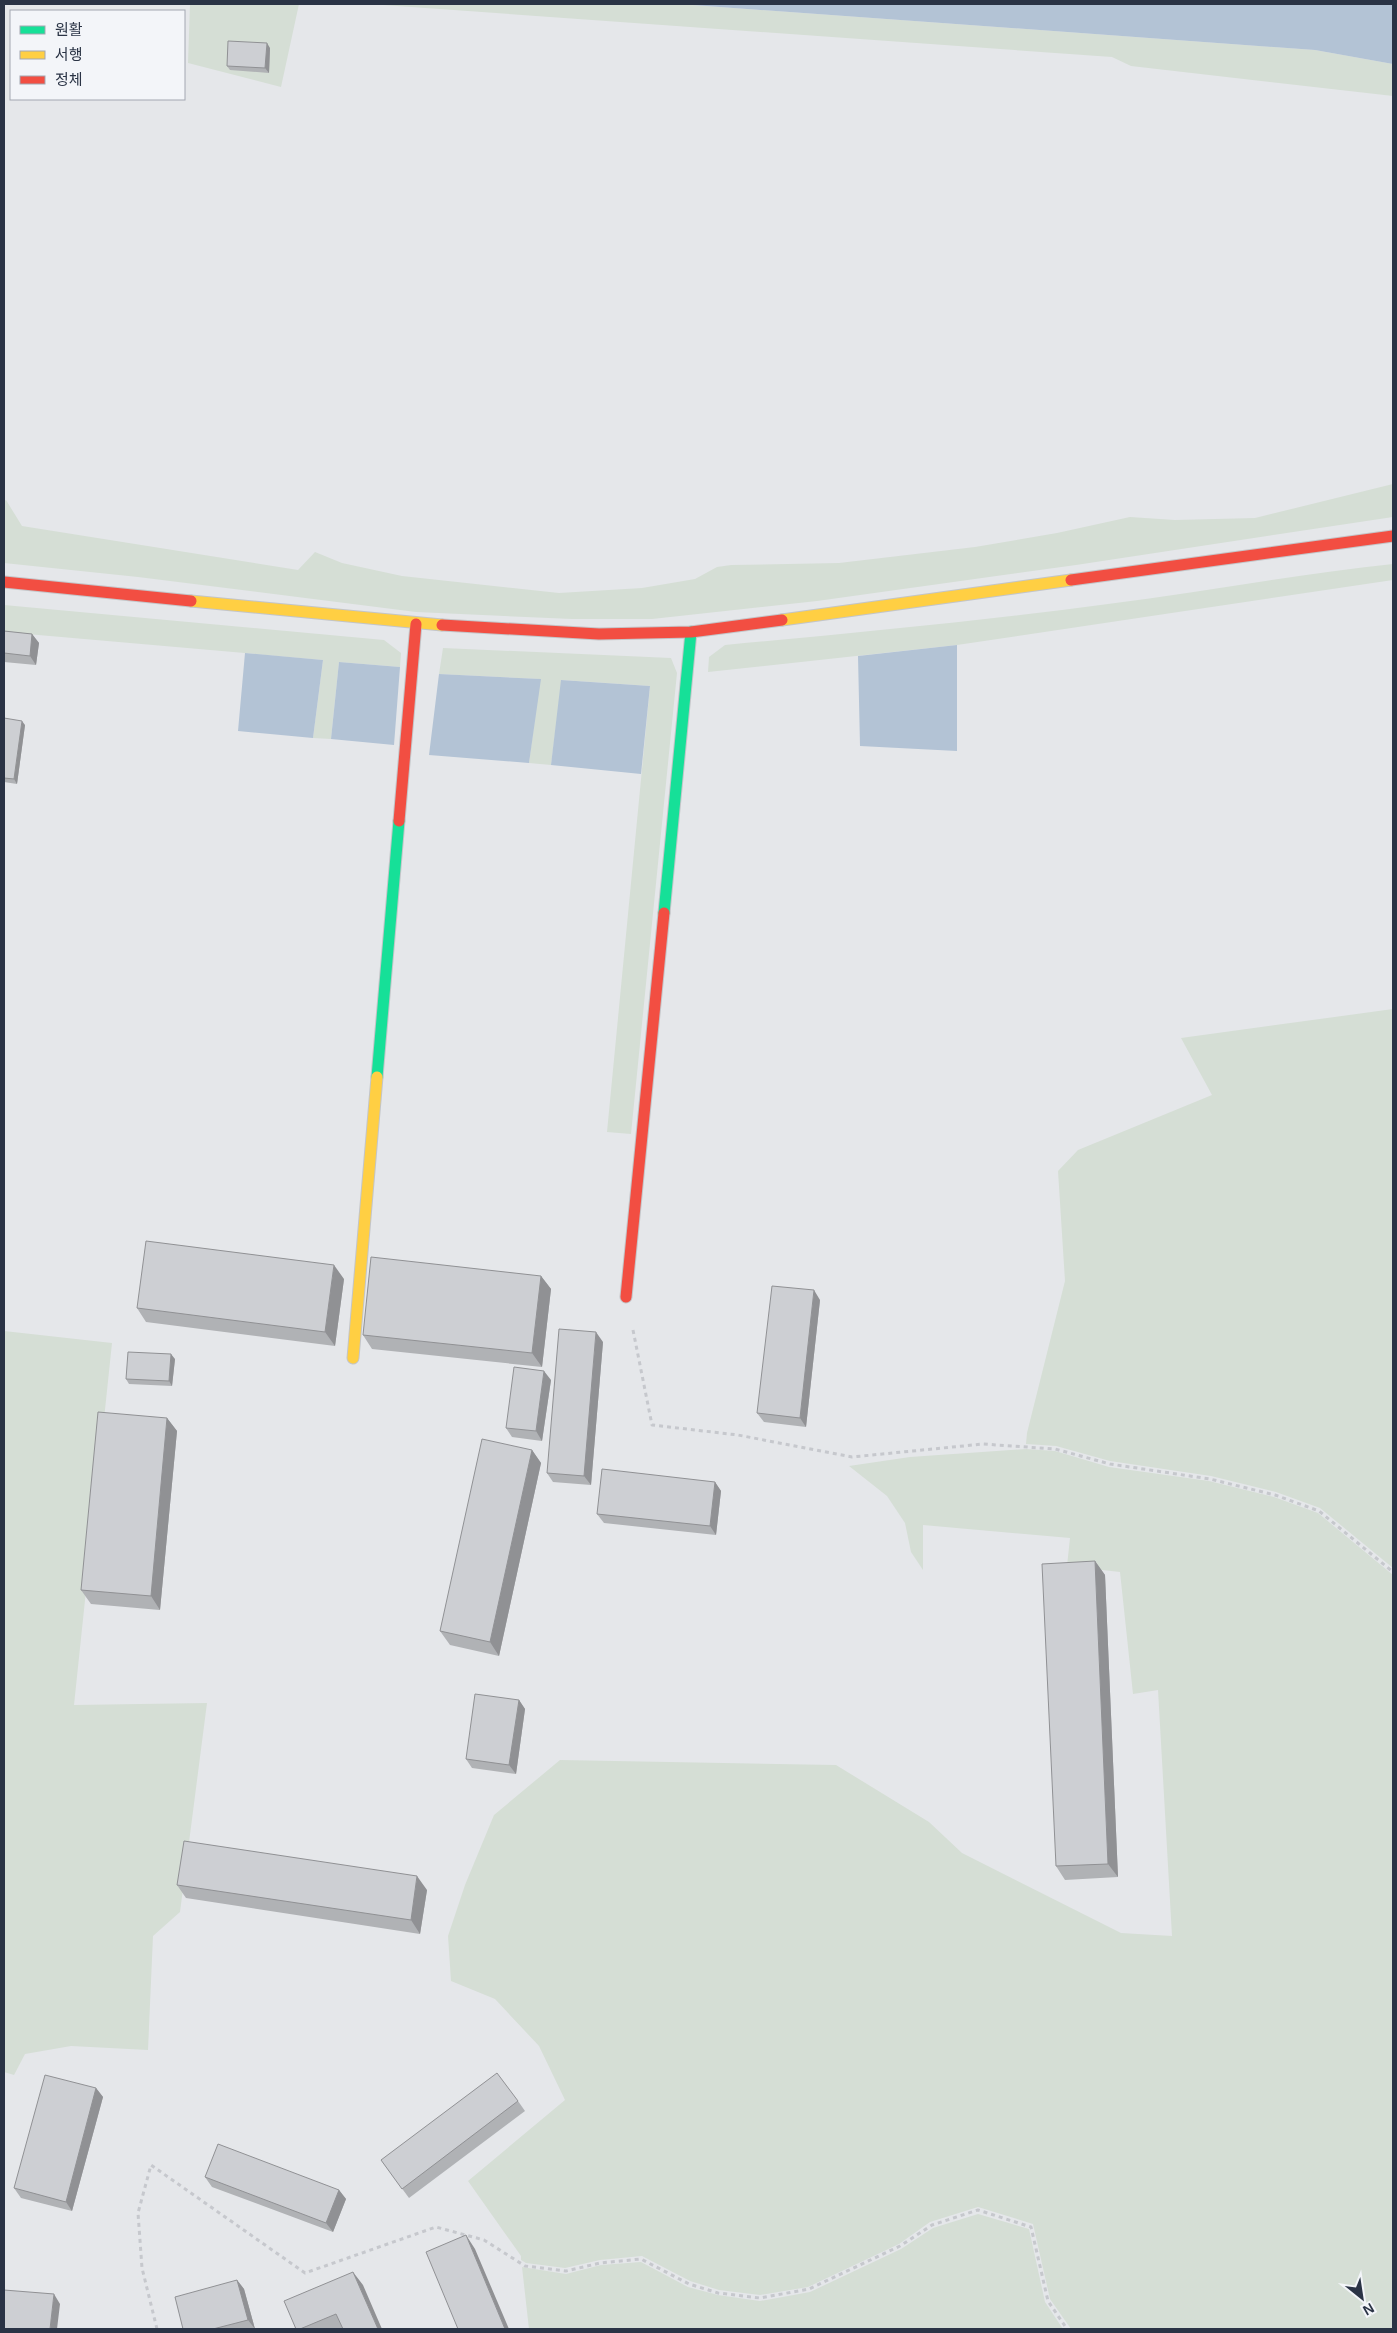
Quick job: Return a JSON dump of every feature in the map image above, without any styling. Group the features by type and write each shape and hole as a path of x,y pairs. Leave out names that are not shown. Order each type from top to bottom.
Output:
{"street":[{"path":"4,582 416,624 600,634 691,632 1393,536"},
{"path":"353,1358 416,624"},
{"path":"626,1298 691,632"}],"path":[{"path":"626,1298 652,1425 738,1434 852,1457 983,1444 1055,1449 1110,1464 1210,1479 1275,1495 1319,1511 1393,1572"},
{"path":"156,2329 142,2268 138,2213 151,2165 305,2273 436,2227 484,2240 525,2266 566,2271 600,2263 641,2259 689,2284 718,2293 760,2298 809,2289 900,2246 932,2225 978,2210 1031,2227 1048,2301 1067,2329"}],"shaded area":[{"path":"190,4 299,4 281,87 188,63"},
{"path":"369,4 679,4 1315,50 1393,64 1393,96 1131,66 1112,57"},
{"path":"1393,484 1393,517 1076,565 817,601 652,619 572,619 416,612 138,577 4,563 4,501 6,500 22,526 298,570 315,552 342,563 402,576 559,593 642,588 695,579 717,567 731,565 839,563 975,547 1057,533 1130,517 1175,520 1255,518"},
{"path":"1393,564 1393,580 957,645 708,672 709,657 725,645 1060,610"},
{"path":"4,605 384,640 401,653 400,667 339,662 331,739 313,738 323,660 4,632"},
{"path":"443,648 671,658 677,673 631,1134 607,1132 650,686 562,680 551,765 529,763 540,679 439,674"},
{"path":"1393,1009 1393,1568 1320,1508 1276,1492 1211,1476 1110,1461 1056,1446 1026,1444 1027,1433 1065,1281 1058,1171 1078,1150 1212,1095 1181,1038"},
{"path":"4,1331 112,1343 74,1705 207,1703 180,1912 153,1936 148,2050 71,2046 25,2054 14,2075 4,2072"},
{"path":"1026,1449 1055,1451 1109,1467 1209,1481 1274,1497 1318,1513 1393,1575 1393,2329 1071,2329 1050,2299 1033,2224 978,2207 930,2222 899,2244 808,2287 760,2295 719,2290 690,2281 642,2256 600,2260 565,2268 526,2263 521,2260 521,2256 468,2181 565,2100 539,2046 495,1999 451,1981 448,1936 465,1885 494,1815 560,1760 836,1765 929,1822 962,1853 1121,1933 1172,1936 1158,1690 1133,1694 1120,1572 1067,1566 1070,1538 923,1525 923,1570 911,1552 905,1523 887,1496 849,1466 910,1457"},
{"path":"978,2214 1029,2229 1045,2302 1063,2329 529,2329 522,2267 566,2274 601,2265 641,2262 688,2287 718,2295 760,2301 810,2292 901,2249 933,2228"}],"water":[{"path":"679,4 1393,4 1393,64 1315,50"},
{"path":"957,645 957,751 860,746 858,656"},
{"path":"245,653 323,660 313,738 238,731"},
{"path":"339,662 400,667 394,745 331,739"},
{"path":"439,674 541,679 529,763 429,755"},
{"path":"561,680 650,686 641,774 551,765"}],"building":[{"path":"228,41 267,43 265,68 227,66"},
{"path":"4,631 32,634 30,656 4,653"},
{"path":"4,718 22,721 14,779 4,778"},
{"path":"146,1241 334,1265 325,1332 137,1308"},
{"path":"371,1257 541,1276 532,1353 363,1335"},
{"path":"772,1286 814,1290 800,1418 757,1413"},
{"path":"559,1329 596,1332 584,1476 547,1473"},
{"path":"128,1352 171,1354 169,1381 126,1379"},
{"path":"514,1367 544,1371 536,1431 506,1428"},
{"path":"98,1412 167,1418 151,1596 81,1590"},
{"path":"482,1439 532,1450 490,1642 440,1631"},
{"path":"602,1469 715,1482 710,1526 597,1514"},
{"path":"1095,1561 1108,1864 1056,1866 1042,1564"},
{"path":"475,1694 519,1700 509,1765 466,1759"},
{"path":"184,1841 417,1876 411,1920 177,1885"},
{"path":"497,2073 518,2101 402,2189 381,2160"},
{"path":"45,2075 96,2088 66,2202 14,2188"},
{"path":"218,2144 339,2190 326,2223 205,2177"},
{"path":"466,2235 505,2329 458,2329 426,2252"},
{"path":"353,2272 378,2329 343,2329 336,2314 296,2329 284,2301"},
{"path":"237,2280 248,2320 213,2329 183,2329 175,2297"},
{"path":"4,2290 54,2294 50,2329 4,2329"}],"traffic: fast":[{"path":"664,913 691,632"},
{"path":"377,1077 399,821"}],"traffic: slow":[{"path":"782,620 1071,580"},
{"path":"191,601 442,625"},
{"path":"353,1358 377,1077"}],"traffic: jam":[{"path":"1071,580 1393,536"},
{"path":"4,582 191,601"},
{"path":"442,625 599,634 691,632 782,620"},
{"path":"399,821 416,624"},
{"path":"626,1297 664,913"}]}
